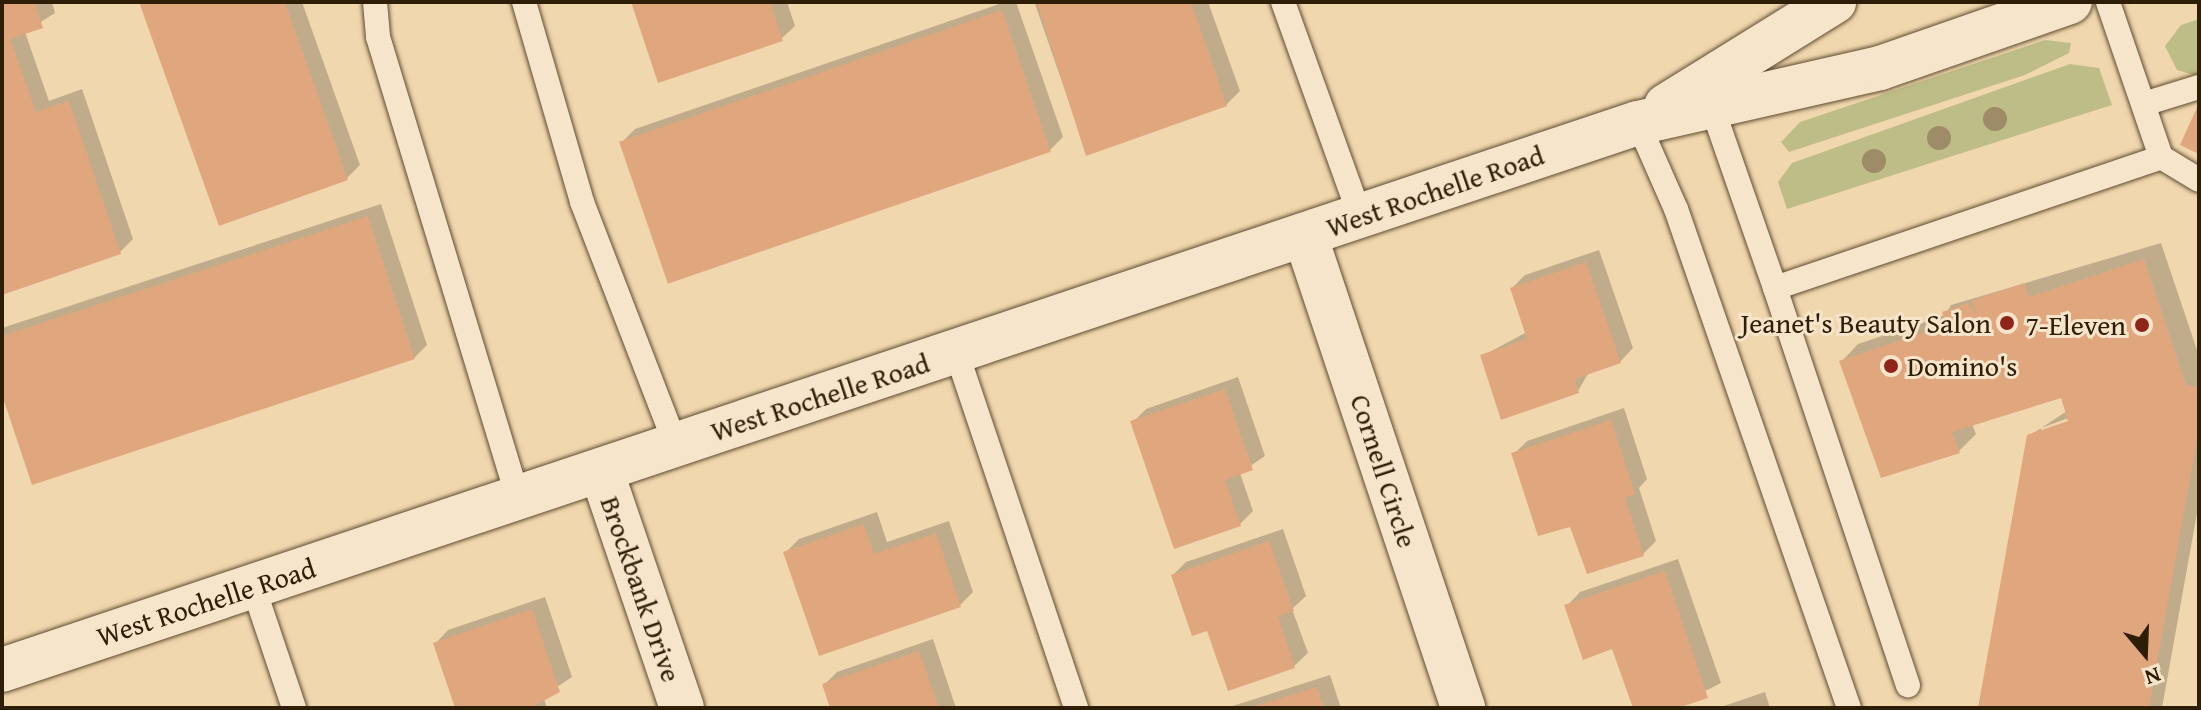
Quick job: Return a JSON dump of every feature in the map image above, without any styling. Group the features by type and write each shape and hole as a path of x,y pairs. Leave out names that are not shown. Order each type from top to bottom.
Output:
{"main road":[{"name":"West Rochelle Road","path":"2,670 1638,123 1880,68 2070,2"},
{"name":"West Rochelle Road","path":"1638,123 1817,7"},
{"name":"Cornell Circle","path":"1305,235 1463,708"},
{"name":"Brockbank Drive","path":"601,470 682,708"}],"lane":[{"path":"375,2 378,37 518,498"},
{"path":"524,2 582,202 676,445"},
{"path":"1283,2 1360,216"},
{"path":"2108,2 2161,157 2199,180"},
{"path":"2144,104 2199,87"},
{"path":"1712,107 1908,685"},
{"path":"1638,123 1676,209 1849,708"},
{"path":"1775,288 2161,157"},
{"path":"956,351 1076,708"},
{"path":"253,586 294,708"}],"shaded area":[{"path":"2199,19 2199,74 2194,75 2177,70 2165,46 2181,25"},
{"path":"2045,40 2071,43 2069,53 2025,75 1789,152 1781,142 1800,122"},
{"path":"2070,64 2099,68 2112,105 1787,209 1778,182 1792,163"}],"building":[{"path":"2,2 34,2 43,28 10,39 36,112 69,101 121,254 2,295"},
{"path":"139,2 285,2 348,180 219,226"},
{"path":"631,2 770,2 783,41 658,83"},
{"path":"1037,2 1191,2 1227,106 1086,156"},
{"path":"1002,10 1051,152 668,284 619,142"},
{"path":"2199,103 2199,154 2180,145"},
{"path":"368,216 415,359 32,485 2,395 2,336"},
{"path":"2144,259 2186,385 2199,387 2199,428 2149,708 1978,708 2027,435 2068,421 2061,398 1952,432 1960,453 1881,478 1839,361 1946,325 1942,312 1968,303 1977,315 1972,301 2024,283 2029,297"},
{"path":"1586,262 1621,363 1575,379 1579,393 1501,420 1480,355 1527,339 1510,288"},
{"path":"1225,389 1253,470 1225,480 1241,526 1174,549 1130,421"},
{"path":"1611,420 1635,494 1625,498 1644,556 1587,574 1570,527 1538,536 1511,453"},
{"path":"864,524 874,554 936,533 961,607 819,656 783,552"},
{"path":"1269,541 1294,611 1278,616 1295,668 1228,691 1207,631 1192,636 1171,575"},
{"path":"1665,571 1708,698 1678,708 1633,708 1612,649 1583,660 1564,605"},
{"path":"532,609 560,692 530,708 455,708 433,643"},
{"path":"919,651 939,708 830,708 822,684"},
{"path":"1317,687 1324,708 1252,708 1252,707"}],"place":[{"name":"Jeanet's Beauty Salon","path":"2007,323"},
{"name":"7-Eleven","path":"2142,325"},
{"name":"Domino's","path":"1891,366"}]}
